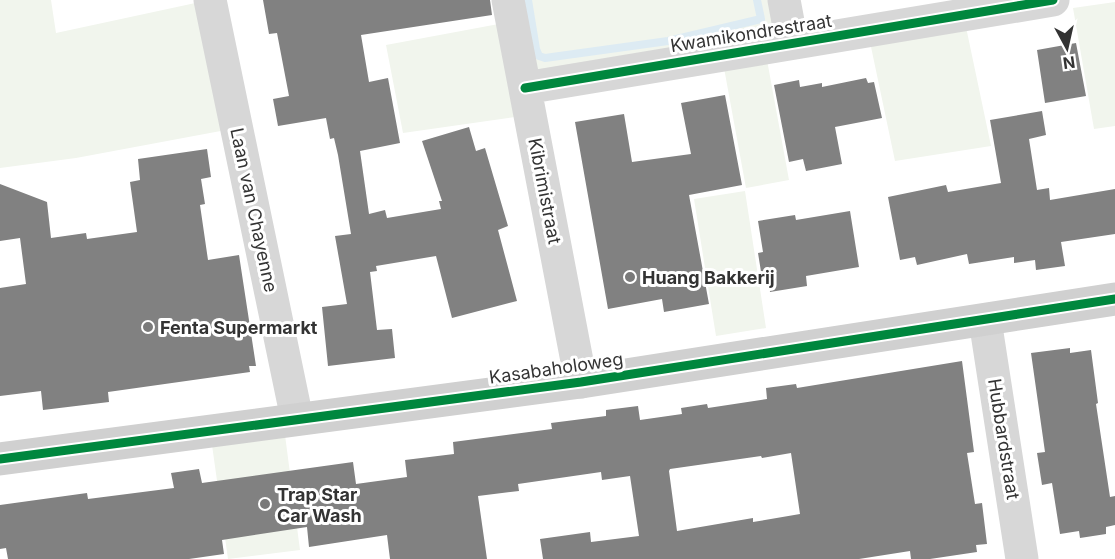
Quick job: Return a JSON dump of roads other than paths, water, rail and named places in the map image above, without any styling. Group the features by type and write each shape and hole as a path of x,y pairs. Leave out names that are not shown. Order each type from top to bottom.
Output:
{"street":[{"name":"Laan van Chayenne","path":"210,0 297,419"},
{"name":"Kibrimistraat","path":"508,0 581,382"},
{"path":"784,0 792,43"},
{"name":"Kwamikondrestraat","path":"525,88 1053,0"},
{"name":"Kasabaholoweg","path":"0,459 581,382 1115,299"},
{"name":"Hubbardstraat","path":"985,320 1022,559"}],"waterway":[{"path":"528,0 536,49 539,56 545,58 668,41 761,19 757,0"}],"place":[{"name":"Huang Bakkerij","path":"630,277"},
{"name":"Fenta Supermarkt","path":"148,327"},
{"name":"Trap Star Car Wash","path":"265,504"}]}
